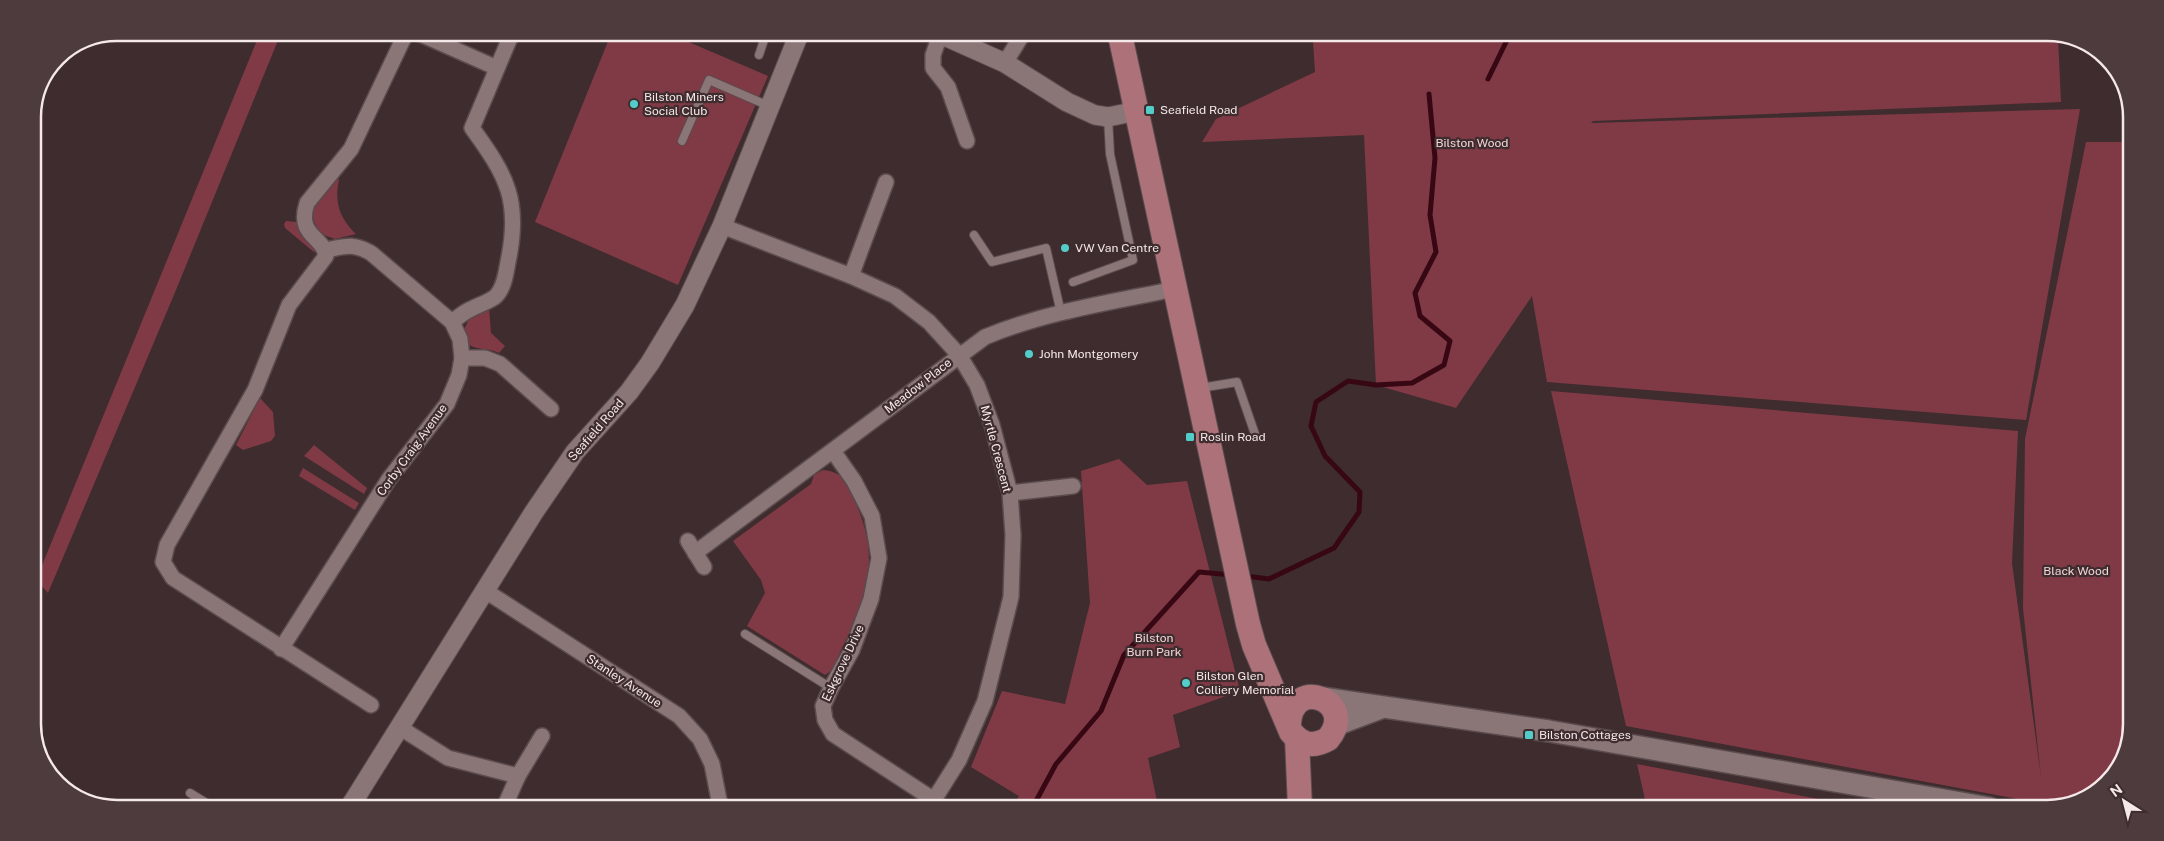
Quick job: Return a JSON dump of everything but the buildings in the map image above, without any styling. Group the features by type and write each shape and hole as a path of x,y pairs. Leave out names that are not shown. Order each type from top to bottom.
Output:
{"main road":[{"path":"1121,41 1252,638 1264,666 1293,732 1312,745 1321,744 1328,740 1334,733 1336,725 1336,714 1331,704 1313,698 1264,666"},
{"path":"1300,798 1290,713 1296,703 1313,698 1549,731 1944,800"},
{"path":"1336,725 1382,708"},
{"path":"1300,798 1321,744"}],"street":[{"path":"371,705 173,578 163,562 166,545 255,390 289,305 324,261 326,250 313,237 306,225 304,214 307,203 351,149 402,41"},
{"path":"436,41 497,68"},
{"path":"452,322 468,310 495,296 502,287 514,234 511,197 502,174 472,128 509,41"},
{"name":"Seafield Road","path":"353,800 534,512 575,452 629,392 650,364 685,305 722,226 796,41"},
{"path":"938,41 933,55 933,68 948,87 967,141"},
{"path":"956,41 1005,63 1067,102 1096,115 1108,117 1137,111"},
{"path":"1005,63 1018,41"},
{"path":"851,276 886,182"},
{"name":"Myrtle Crescent","path":"722,226 851,276 895,296 929,322 959,355 977,385 992,425 1010,493 1013,535 1011,597 986,701 959,760 934,800"},
{"name":"Corby Craig Avenue","path":"281,648 389,479 447,404 459,375 462,358 460,339 452,322 371,253 358,246 349,245 326,250"},
{"name":"Meadow Place","path":"704,567 691,547 833,451 985,337 1061,313 1175,289"},
{"path":"462,358 485,358 500,364 551,409"},
{"name":"Eskgrove Drive","path":"833,451 854,481 872,516 880,558 871,599 852,650 823,706 824,720 833,734 928,800"},
{"path":"1010,493 1073,486"},
{"name":"Stanley Avenue","path":"484,590 679,716 700,740 712,764 719,800"},
{"path":"399,727 448,758 518,776"},
{"path":"507,800 518,776 542,736"}],"lane":[{"path":"759,55 764,41"},
{"path":"682,141 709,80 771,107"},
{"path":"1073,282 1133,260 1110,154 1108,117"},
{"path":"974,235 992,262 1046,248 1061,313"},
{"path":"1197,389 1237,382 1256,438"},
{"path":"745,634 831,688"},
{"path":"190,793 201,800"}],"green space":[{"path":"257,41 278,41 176,290 48,593 41,585 41,568"},
{"path":"608,41 686,41 768,76 678,285 535,222"},
{"name":"Bilston Wood","path":"1313,41 2058,43 2061,102 1593,121 1591,123 2080,109 2026,420 1547,382 1532,296 1456,408 1376,385 1364,135 1202,142 1216,119 1315,72"},
{"name":"Black Wood","path":"2086,142 2123,142 2123,724 2119,748 2115,757 2102,776 2099,776 2099,780 2085,790 2062,798 2024,800 1626,726 1551,391 2018,431 2012,563 2041,777 2023,608 2025,439"},
{"path":"338,178 337,196 340,210 350,228 356,234 335,239 321,234 315,224 313,213 314,205"},
{"path":"286,221 296,222 313,246 315,253 285,228 284,224"},
{"path":"489,307 491,333 505,346 499,353 469,345 464,330 469,319"},
{"path":"260,398 273,412 275,436 271,441 243,450 236,445"},
{"path":"314,445 367,488 364,494 304,456"},
{"name":"Bilston Burn Park","path":"1119,459 1147,485 1187,481 1240,691 1173,715 1180,747 1148,758 1157,800 1017,800 1019,796 971,767 1002,691 1065,704 1090,603 1081,471"},
{"path":"303,468 359,503 355,510 299,476"},
{"path":"823,470 840,476 849,488 863,524 868,546 869,567 866,587 852,626 832,670 825,675 747,626 765,593 761,580 733,541 811,484 814,475"},
{"path":"1637,764 1824,800 1645,800"}],"waterway":[{"path":"1488,79 1507,41"},
{"path":"1245,576 1269,579 1334,548 1359,512 1360,492 1325,456 1311,426 1316,402 1348,381 1376,385 1412,383 1444,365 1450,341 1420,316 1415,293 1436,252 1430,215 1435,158 1429,94"},
{"path":"1037,800 1056,764 1101,711 1124,655 1199,572 1232,575"}],"place":[{"name":"Bilston Miners Social Club","path":"634,104"},
{"name":"Seafield Road","path":"1150,110"},
{"name":"VW Van Centre","path":"1065,248"},
{"name":"John Montgomery","path":"1029,354"},
{"name":"Roslin Road","path":"1190,437"},
{"name":"Bilston Glen Colliery Memorial","path":"1186,683"},
{"name":"Bilston Cottages","path":"1529,735"}]}
